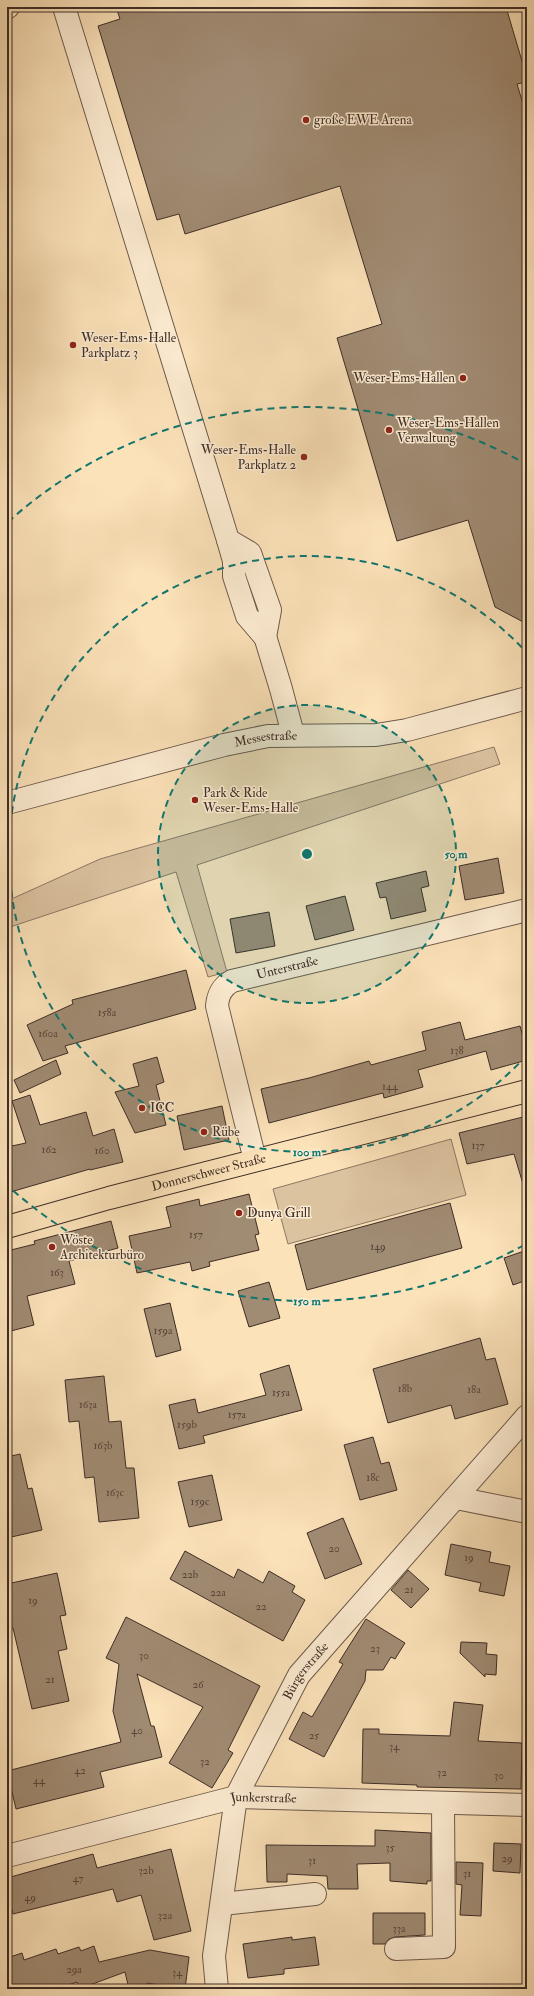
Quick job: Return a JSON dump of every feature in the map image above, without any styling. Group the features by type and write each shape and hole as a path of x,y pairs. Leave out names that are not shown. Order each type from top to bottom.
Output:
{"main road":[{"name":"Donnerschweer Straße","path":"7,1227 255,1160 527,1090"}],"street":[{"path":"64,7 228,540 234,561 234,576 240,596 247,616 265,637"},
{"path":"228,540 250,553 270,610 265,637"},
{"path":"234,561 246,574 293,734"},
{"name":"Messestraße","path":"7,803 224,745 268,736 293,734 376,735 407,730 527,698"},
{"name":"Unterstraße","path":"255,1160 218,1006 220,992 225,985 232,980 527,910"},
{"name":"Bürgerstraße","path":"217,1989 214,1956 236,1797 299,1675 527,1416"},
{"path":"456,1498 527,1512"},
{"name":"Junkerstraße","path":"7,1856 236,1797 527,1805"},
{"path":"396,1949 444,1947 444,1803"},
{"path":"222,1904 315,1894"}],"shaded area":[{"path":"494,747 500,764 197,865 227,972 208,977 176,872 7,928 7,901 100,859"},
{"path":"451,1139 466,1195 288,1244 273,1189"}],"building":[{"path":"116,7 506,7 527,78 527,82 517,84 527,117 527,624 495,607 468,520 397,541 337,338 382,324 340,186 185,234 179,214 157,220 98,26 120,19"},
{"path":"498,858 504,893 465,900 459,866"},
{"path":"426,871 429,886 421,888 426,911 391,919 386,897 380,898 376,883"},
{"path":"345,896 354,930 315,940 306,906"},
{"path":"269,912 275,946 236,953 230,919"},
{"path":"186,970 196,1009 65,1046 68,1053 43,1061 27,1025 73,1004 72,1000"},
{"path":"460,1022 465,1040 520,1026 527,1051 527,1060 491,1070 486,1051 418,1070 423,1087 384,1098 383,1093 269,1123 261,1089 309,1078 369,1061 371,1065 426,1050 422,1032"},
{"name":"ICC","path":"157,1057 164,1082 156,1085 166,1125 135,1133 115,1092 139,1086 133,1064"},
{"path":"56,1060 61,1074 20,1093 14,1080"},
{"path":"30,1095 40,1125 86,1112 93,1136 114,1129 123,1162 90,1169 7,1193 7,1147 26,1143 12,1101"},
{"name":"Rübe","path":"222,1106 229,1140 184,1150 177,1116"},
{"path":"527,1116 527,1184 523,1184 514,1154 467,1164 459,1133"},
{"path":"249,1194 259,1234 255,1235 259,1250 209,1262 210,1266 192,1271 190,1262 137,1273 129,1236 171,1227 166,1207 199,1199 200,1206"},
{"path":"450,1203 462,1248 307,1290 295,1245"},
{"path":"111,1221 118,1248 69,1261 75,1284 27,1296 34,1325 7,1332 7,1251 35,1244 34,1241"},
{"path":"527,1250 527,1280 513,1285 504,1258"},
{"path":"269,1282 280,1318 249,1327 238,1291"},
{"path":"170,1303 181,1350 156,1357 144,1309"},
{"path":"480,1338 486,1360 495,1358 508,1404 455,1419 451,1405 388,1423 373,1369"},
{"path":"289,1365 302,1410 203,1436 205,1443 179,1449 169,1405 195,1399 198,1413 266,1395 260,1374"},
{"path":"104,1376 109,1422 121,1421 126,1468 134,1468 139,1518 99,1522 94,1477 85,1478 79,1421 69,1422 65,1380"},
{"path":"373,1437 381,1464 389,1462 397,1490 360,1500 344,1445"},
{"path":"20,1454 28,1489 32,1488 42,1530 7,1538 7,1457"},
{"path":"212,1475 222,1520 189,1527 178,1482"},
{"path":"343,1518 362,1564 325,1579 307,1533"},
{"path":"451,1544 491,1552 489,1562 510,1566 504,1596 479,1591 481,1583 445,1575"},
{"path":"185,1551 234,1578 238,1569 263,1583 269,1571 295,1586 292,1592 305,1600 283,1641 170,1579"},
{"path":"408,1570 429,1589 411,1608 391,1590"},
{"path":"57,1573 66,1615 60,1616 67,1649 58,1651 69,1701 32,1709 13,1628 7,1629 7,1584"},
{"path":"126,1617 260,1686 228,1750 233,1753 212,1788 169,1763 203,1707 137,1674 151,1726 154,1726 162,1757 100,1772 104,1787 16,1809 7,1771 121,1742 113,1711 119,1664 106,1658"},
{"path":"366,1619 405,1643 395,1659 391,1657 383,1670 366,1670 365,1681 324,1757 289,1739 303,1712 312,1717 343,1664 339,1662"},
{"path":"461,1642 487,1643 486,1654 497,1655 496,1675 485,1674 485,1677 460,1653"},
{"path":"454,1702 483,1705 478,1741 522,1743 521,1789 417,1787 417,1785 362,1783 363,1729 379,1729 379,1734 450,1736"},
{"path":"375,1830 431,1833 431,1881 427,1881 427,1884 390,1881 390,1863 357,1864 358,1889 328,1889 327,1876 287,1874 287,1882 267,1882 266,1845 375,1846"},
{"path":"494,1843 521,1844 520,1873 493,1871"},
{"path":"171,1849 191,1931 154,1940 141,1895 117,1902 113,1889 13,1914 7,1890 7,1878 93,1854 97,1868"},
{"path":"456,1862 483,1863 481,1916 460,1915 462,1885 456,1884"},
{"path":"373,1913 425,1913 425,1935 395,1937 389,1939 385,1944 373,1944"},
{"path":"292,1937 292,1940 315,1937 319,1965 284,1969 284,1974 248,1978 243,1944"},
{"path":"94,1946 99,1962 150,1950 189,1957 185,1989 147,1983 148,1989 129,1989 125,1972 79,1989 77,1982 56,1989 54,1989 52,1984 37,1989 7,1989 7,1958 22,1953 24,1960 56,1949 58,1954 79,1947 81,1951"}],"place":[{"name":"große EWE Arena","path":"306,120"},
{"name":"Weser-Ems-Halle Parkplatz 3","path":"73,345"},
{"name":"Weser-Ems-Hallen","path":"463,378"},
{"name":"Weser-Ems-Hallen Verwaltung","path":"389,430"},
{"name":"Weser-Ems-Halle Parkplatz 2","path":"304,457"},
{"name":"Park & Ride Weser-Ems-Halle","path":"195,800"},
{"name":"ICC","path":"142,1108"},
{"name":"Rübe","path":"204,1132"},
{"name":"Dunya Grill","path":"239,1213"},
{"name":"Wöste Architekturbüro","path":"52,1247"}]}
